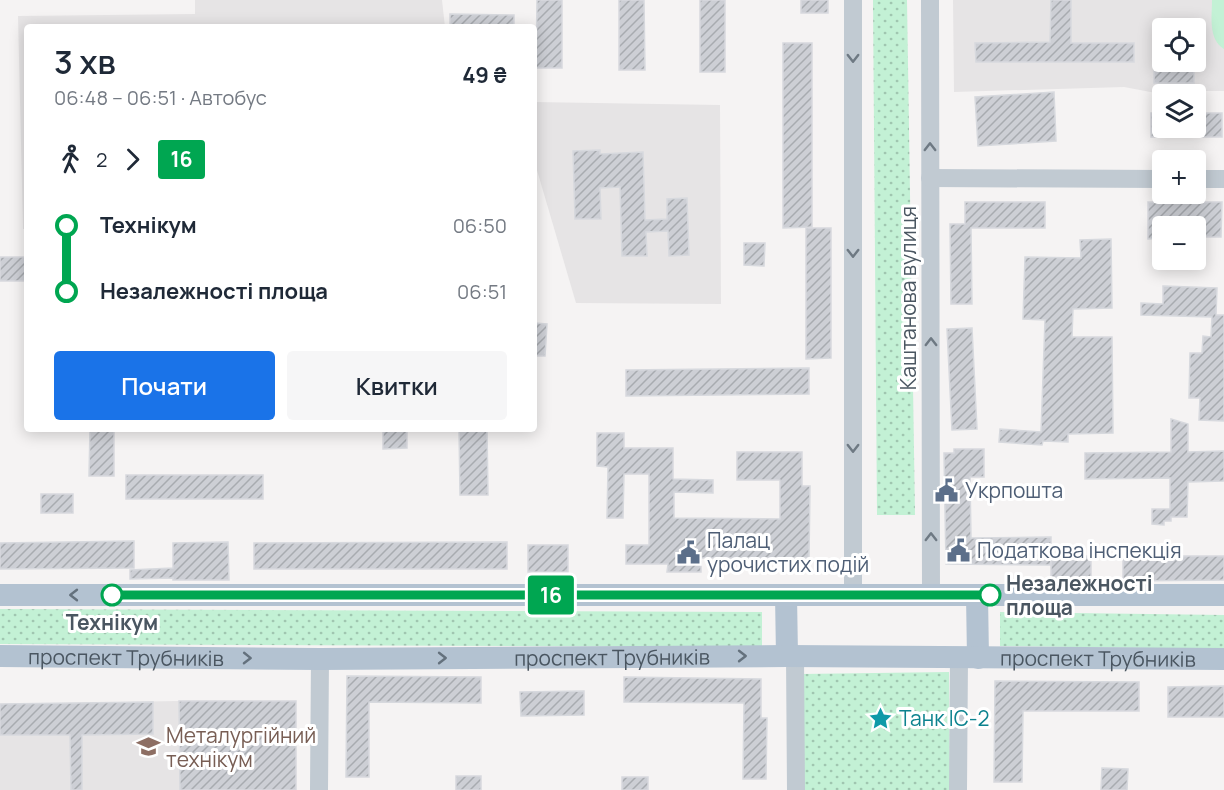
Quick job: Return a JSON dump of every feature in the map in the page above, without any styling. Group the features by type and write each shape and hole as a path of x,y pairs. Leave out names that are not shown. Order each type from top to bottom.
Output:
{"main road":[{"path":"0,595 1224,595"},
{"path":"786,595 791,656"},
{"path":"968,658 977,595"},
{"name":"проспект Трубників","path":"0,656 320,659 791,656 1224,659"}],"street":[{"path":"852,595 853,0"},
{"name":"Каштанова вулиця","path":"930,0 931,595"},
{"path":"930,178 1152,179"},
{"path":"1206,179 1224,179"},
{"path":"791,656 796,790"},
{"path":"958,790 968,658"},
{"path":"319,790 320,659"}],"shaded area":[{"path":"195,0 442,0 445,24 24,24 23,229 18,16 195,14"},
{"path":"953,0 1224,0 1224,91 1206,91 1206,84 1152,84 1152,92 1124,87 954,92"},
{"path":"537,102 720,105 721,304 576,303 537,170"},
{"name":"Металургійний технікум","path":"296,701 296,790 0,790 0,704"}],"green space":[{"path":"873,0 907,0 915,515 877,515"},
{"path":"1212,0 1224,0 1224,49 1215,40 1213,34"},
{"path":"0,609 762,612 762,647 0,644"},
{"path":"1000,612 1224,615 1224,649 1000,646"},
{"path":"949,672 950,790 802,790 801,674"}],"building":[{"path":"537,0 562,0 562,68 537,68"},
{"path":"619,0 644,0 645,70 619,70"},
{"path":"700,0 725,0 725,72 700,72"},
{"path":"801,0 828,0 828,13 801,13"},
{"path":"1051,0 1071,0 1071,43 1134,43 1134,62 976,62 975,43 1050,42"},
{"path":"450,14 514,15 514,24 450,24"},
{"path":"783,43 812,43 812,227 783,228"},
{"path":"1154,72 1194,72 1194,83 1154,83"},
{"path":"1054,92 1056,141 978,146 975,97"},
{"path":"1151,113 1152,113 1152,137"},
{"path":"1206,113 1222,113 1222,137 1206,137"},
{"path":"600,150 600,154 643,152 645,220 667,219 667,199 687,198 689,255 669,256 668,231 646,232 647,256 622,256 620,187 600,188 601,219 575,219 573,151"},
{"path":"965,202 1045,202 1045,228 971,228 972,304 951,304 950,224 965,224"},
{"path":"1148,202 1152,204 1206,204 1206,202 1222,202 1221,237 1206,237 1206,216 1152,216 1152,239 1148,239"},
{"path":"806,228 831,228 831,358 806,359"},
{"path":"1111,239 1112,308 1073,309 1072,337 1112,337 1113,433 1068,434 1068,442 1043,441 1042,445 999,442 1000,429 1041,432 1045,320 1023,319 1025,257 1081,258 1080,240"},
{"path":"744,243 765,243 764,266 744,265"},
{"path":"0,257 24,257 24,281 0,281"},
{"path":"1163,286 1217,288 1216,315 1224,315 1224,421 1199,420 1200,398 1189,398 1190,353 1202,353 1203,336 1211,337 1212,317 1141,315 1141,303 1163,304"},
{"path":"537,323 547,324 545,356 537,356"},
{"path":"972,328 977,429 952,430 947,329"},
{"path":"809,368 809,394 626,396 626,370"},
{"path":"1171,419 1188,424 1188,452 1224,451 1224,481 1188,482 1187,517 1171,517 1171,521 1164,521 1164,525 1152,524 1152,509 1170,509 1170,478 1085,479 1085,453 1171,452"},
{"path":"90,432 114,432 114,476 89,476"},
{"path":"383,432 407,432 407,448 383,449"},
{"path":"459,432 487,432 488,495 460,495"},
{"path":"597,433 624,433 624,448 673,448 673,479 713,480 713,493 674,492 674,518 780,519 780,480 737,480 737,452 802,452 802,486 810,486 809,558 701,558 701,572 667,572 668,564 626,564 626,545 649,545 649,474 624,474 623,518 607,518 608,467 597,466"},
{"path":"954,449 984,449 984,477 970,477 971,538 1051,537 1051,565 946,564 944,453 954,453"},
{"path":"126,475 263,475 263,499 126,499"},
{"path":"41,494 73,494 73,513 41,513"},
{"path":"134,541 134,568 0,569 0,543"},
{"path":"228,542 229,580 130,579 130,570 173,568 173,543"},
{"path":"507,542 507,569 254,569 254,543"},
{"path":"528,545 568,545 568,572 528,572"},
{"path":"1147,550 1149,556 1224,556 1224,580 1123,581 1123,551"},
{"path":"1051,556 1091,556 1091,582 1051,582"},
{"path":"347,676 481,677 481,703 369,702 369,777 346,777"},
{"path":"624,677 761,679 761,718 767,718 766,779 743,779 744,703 624,702"},
{"path":"995,681 1139,682 1139,711 1023,711 1022,782 994,782"},
{"path":"1224,686 1224,717 1168,717 1168,687"},
{"path":"584,691 584,715 521,716 520,692"},
{"path":"179,701 296,701 296,790 180,790"},
{"path":"153,702 153,734 82,735 82,790 71,790 70,735 0,735 0,704"},
{"path":"1102,768 1128,769 1127,790 1101,790"},
{"path":"456,776 481,776 481,790 456,790"},
{"path":"622,777 648,777 648,790 622,790"}],"bus line":[{"name":"16","path":"112,595 990,595"}],"place":[{"name":"Укрпошта","path":"947,490"},
{"name":"Податкова інспекція","path":"959,550"},
{"name":"Палац урочистих подій","path":"689,552"},
{"name":"Технікум","path":"112,595"},
{"name":"Незалежності площа","path":"990,595"},
{"name":"Танк ІС-2","path":"881,718"},
{"name":"Металургійний технікум","path":"148,747"}]}
